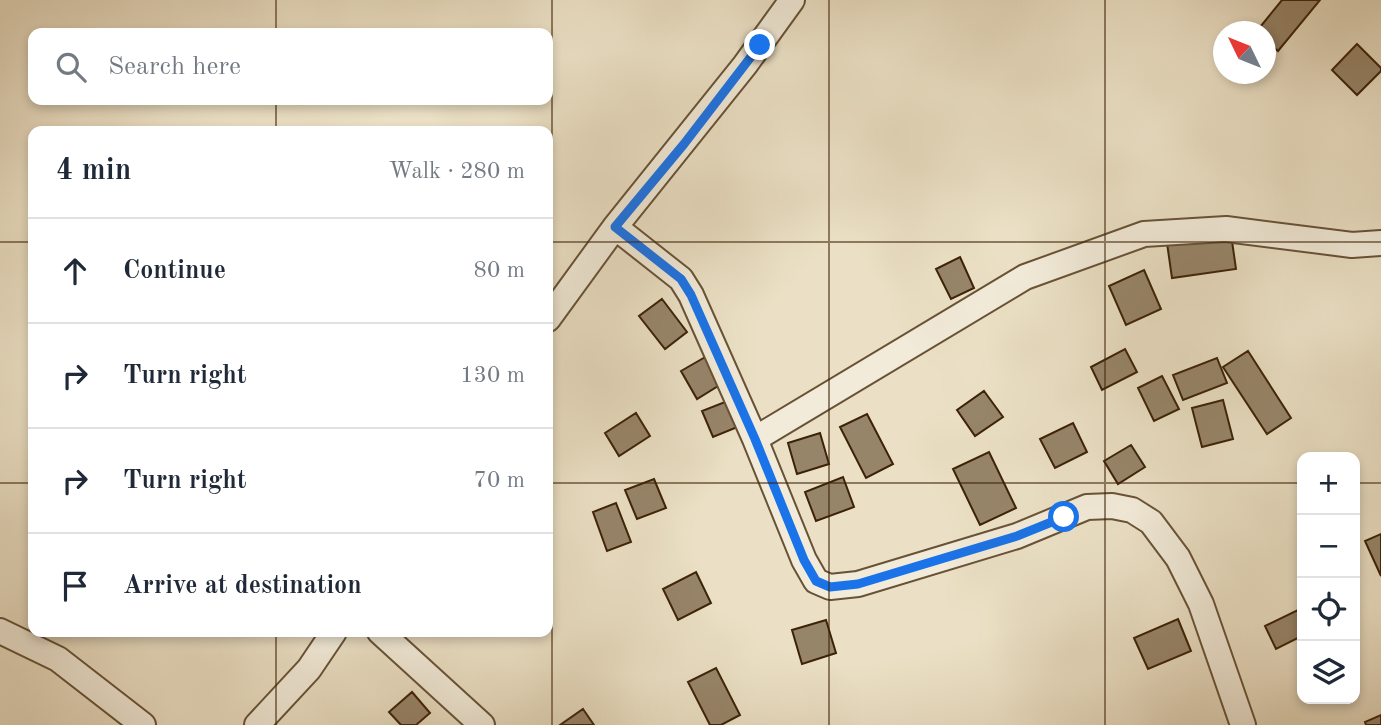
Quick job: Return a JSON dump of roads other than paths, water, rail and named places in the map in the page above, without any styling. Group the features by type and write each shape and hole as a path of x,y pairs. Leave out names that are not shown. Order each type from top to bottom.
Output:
{"street":[{"path":"553,312 615,227 745,65 792,0"},
{"path":"615,227 681,279 691,295 755,439 804,560 816,581 830,587 858,584 1017,536 1087,507 1112,506 1132,510 1151,522 1178,558 1201,604 1243,725"},
{"path":"755,439 1025,278 1144,234 1226,229 1352,245 1381,243"},
{"path":"0,631 58,659 144,725"},
{"path":"257,725 309,669 331,637"},
{"path":"385,637 482,725"}]}
